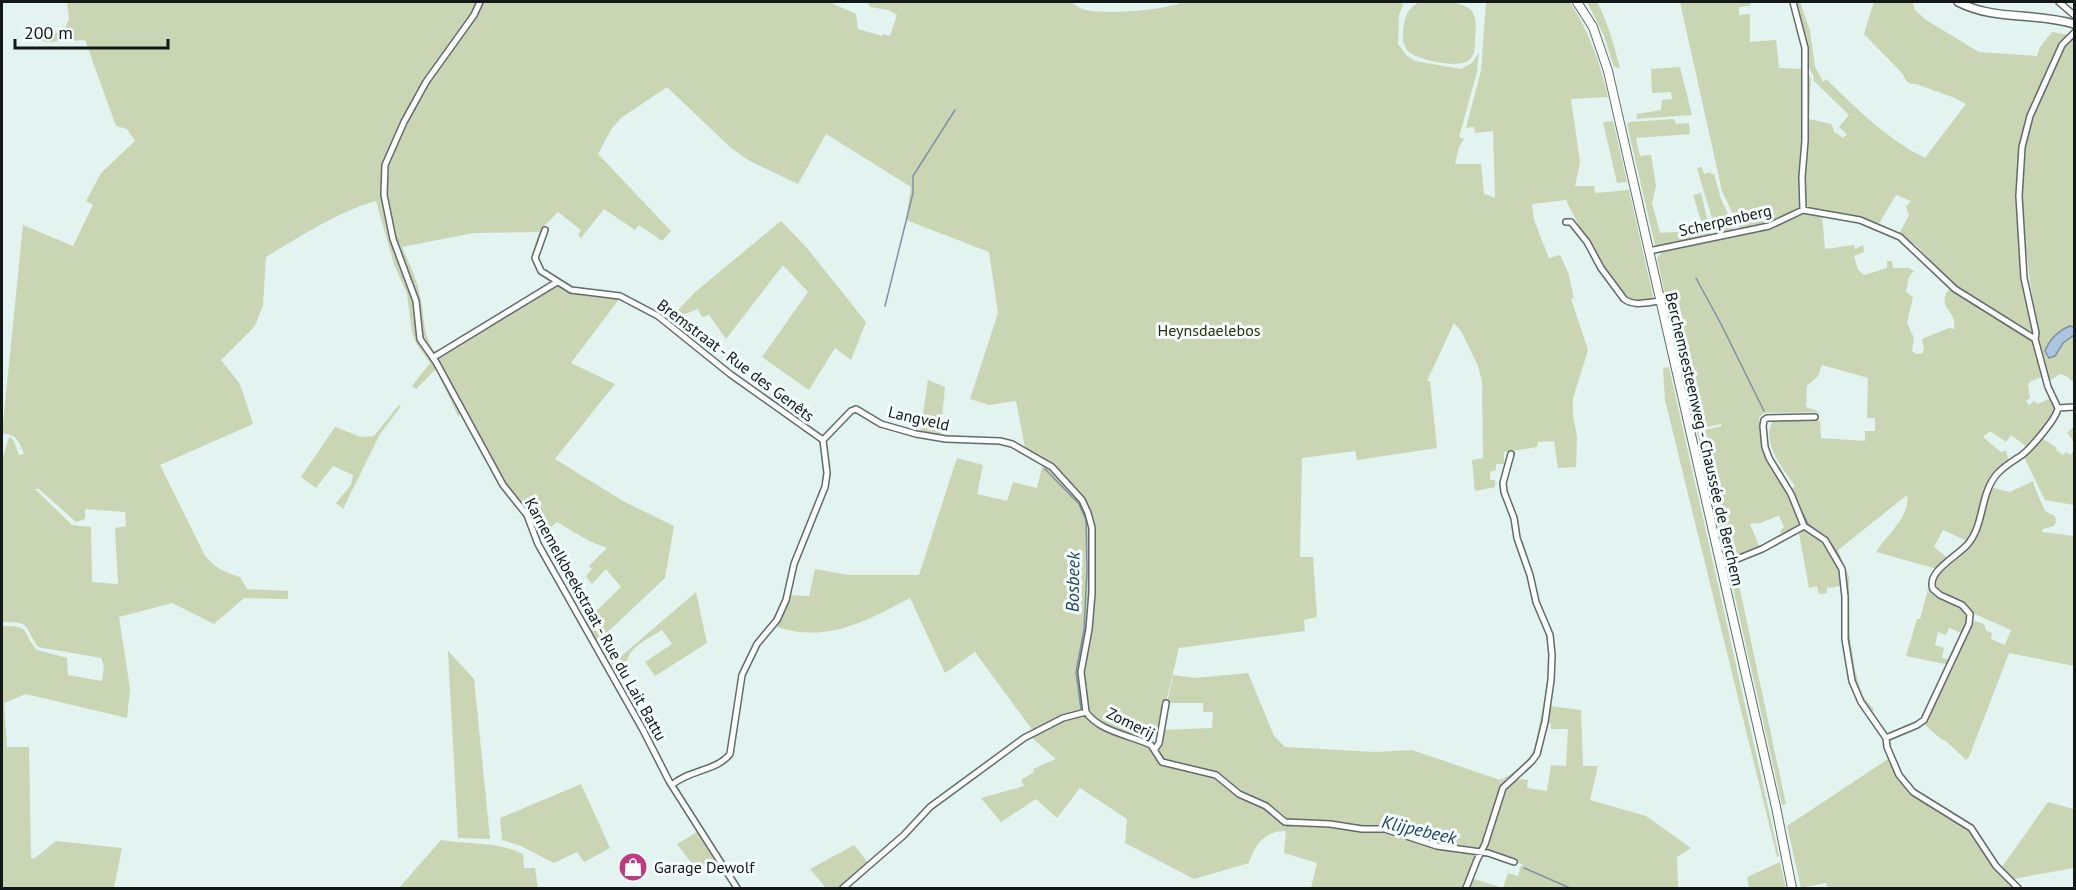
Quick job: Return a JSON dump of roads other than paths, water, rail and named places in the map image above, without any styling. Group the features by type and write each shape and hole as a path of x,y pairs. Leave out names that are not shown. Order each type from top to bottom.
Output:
{"main road":[{"name":"Berchemsesteenweg - Chaussée de Berchem","path":"1578,2 1593,27 1608,71 1771,784 1792,888"},
{"path":"1958,2 1988,12 2053,19 2074,24"}],"street":[{"name":"Karnemelkbeekstraat - Rue du Lait Battu","path":"480,2 474,15 419,94 388,155 384,169 384,195 393,239 415,296 420,339 434,357 503,485 527,516 538,544 672,785 737,888"},
{"path":"1793,2 1803,34 1806,61 1803,210 1860,220 1900,237 1955,289 2035,339"},
{"path":"2059,2 2074,15"},
{"path":"1886,738 1924,720 1969,625 1970,614 1963,606 1933,589 1931,582 1933,575 1960,553 1972,538 1980,518 1985,494 1995,476 2024,453 2058,413 2035,339 2036,333 2024,278 2019,196 2022,147 2030,116 2064,42 2074,33"},
{"name":"Scherpenberg","path":"1649,251 1769,226 1803,210"},
{"path":"1566,222 1571,222 1580,232 1601,268 1624,299 1635,304 1660,301"},
{"name":"Bremstraat - Rue des Genêts","path":"545,230 535,258 541,271 573,291 620,296 658,316 730,374 823,440"},
{"path":"434,357 556,282"},
{"path":"2058,408 2074,407"},
{"name":"Langveld","path":"823,440 851,411 856,409 881,424 916,434 946,439 1000,441 1012,444 1042,460 1069,484 1086,507 1092,528 1091,610 1081,672 1086,712"},
{"path":"1815,417 1766,418 1763,424 1767,453 1791,494 1804,526 1826,540 1842,569 1845,639 1852,681 1861,702 1886,738 1892,761 1906,786 1934,806 1967,824 1996,866 2018,888"},
{"path":"672,785 721,762 730,754 742,675 758,644 777,620 784,604 794,564 825,487 823,440"},
{"path":"1466,888 1485,844 1503,788 1537,754 1545,722 1551,680 1550,635 1536,602 1530,575 1517,538 1514,518 1504,492 1503,483 1510,454"},
{"path":"1720,566 1762,549 1804,526"},
{"path":"1155,749 1159,743 1166,703"},
{"name":"Zomerij","path":"843,888 904,835 930,807 1024,738 1058,721 1086,712 1110,729 1146,742 1155,749 1158,759 1165,763 1219,776 1239,794 1262,804 1285,822 1385,829 1437,846 1480,852 1514,862"}],"water":[{"path":"2070,326 2074,327 2074,335 2063,343 2055,356 2049,358 2045,351 2049,343 2058,333"}],"waterway":[{"name":"Bosbeek","path":"885,306 913,193 913,176 955,110"},
{"path":"1696,278 1764,411"},
{"name":"Bosbeek","path":"1045,469 1079,504 1086,520 1087,570 1084,630 1076,672 1081,709"},
{"path":"1798,504 1808,524 1824,536"},
{"path":"1828,540 1837,552 1846,578 1849,647"},
{"name":"Klijpebeek","path":"1119,736 1129,740"},
{"name":"Klijpebeek","path":"1262,807 1283,825"},
{"path":"1961,818 1975,829 1989,851"},
{"name":"Klijpebeek","path":"1287,826 1298,825"},
{"name":"Klijpebeek","path":"1357,831 1379,832"},
{"name":"Klijpebeek","path":"1403,838 1433,847"},
{"name":"Klijpebeek","path":"1438,849 1466,853"},
{"name":"Klijpebeek","path":"1524,868 1570,888"}],"place":[{"name":"Garage Dewolf","path":"633,867"}],"park label":[{"name":"Heynsdaelebos","path":"1209,330"}]}
